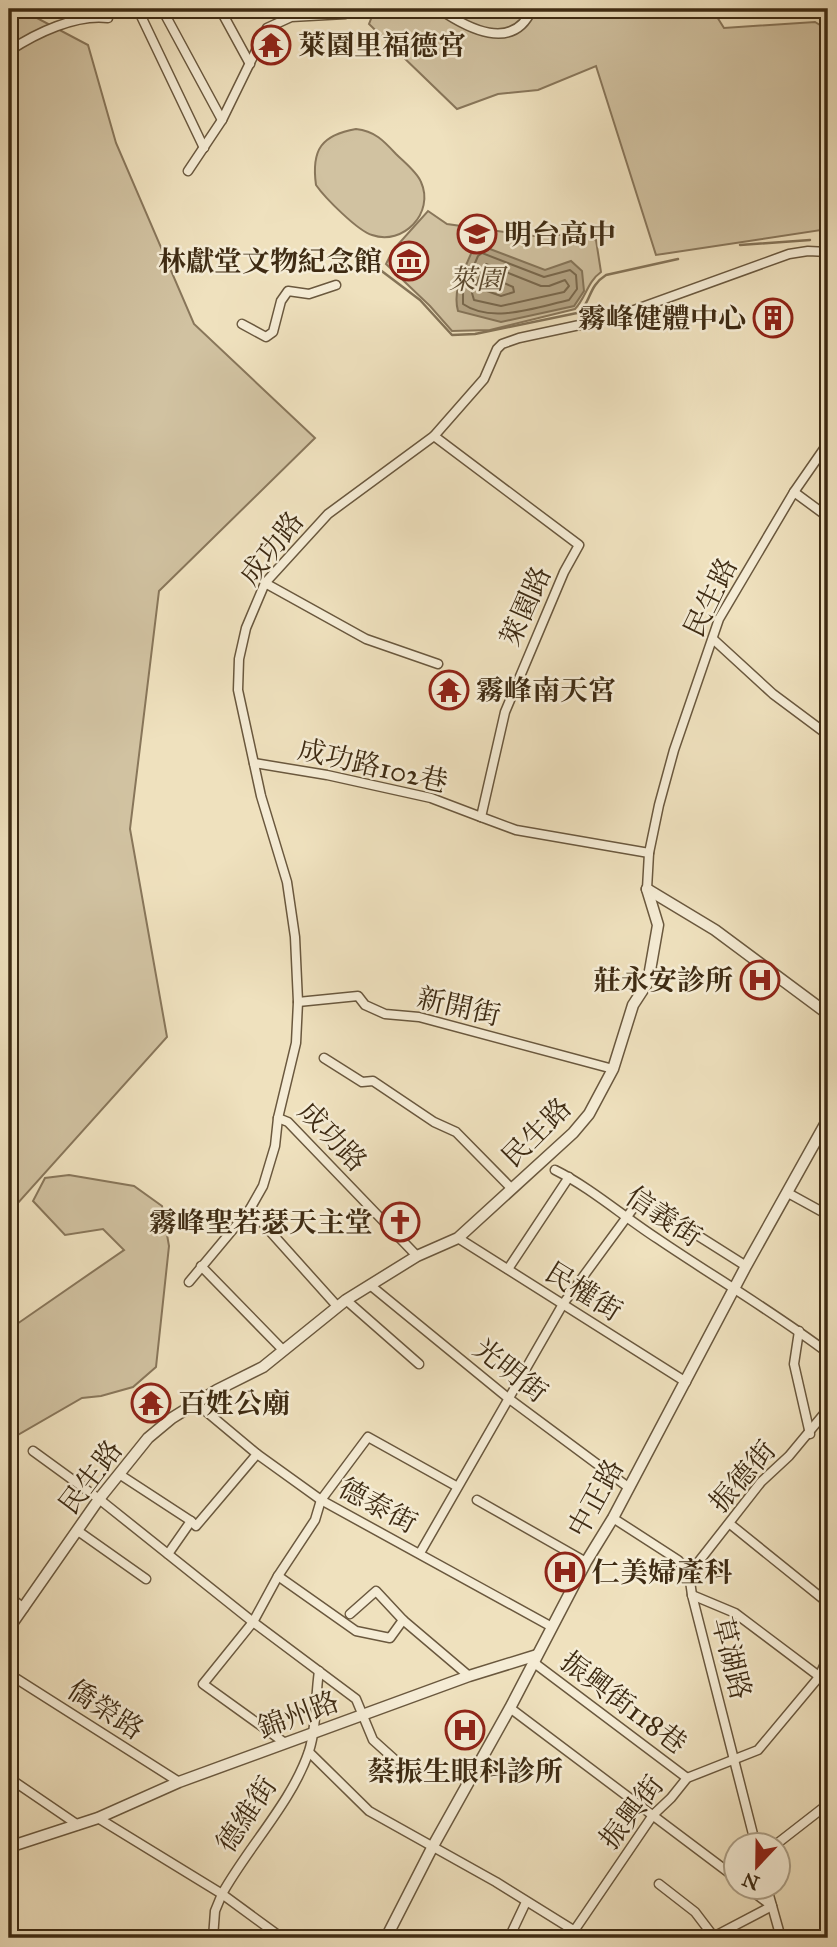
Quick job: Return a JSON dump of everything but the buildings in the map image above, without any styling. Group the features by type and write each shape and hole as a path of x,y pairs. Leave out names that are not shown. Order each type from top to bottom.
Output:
{"main road":[{"path":"825,1938 828,1933"}],"street":[{"path":"9,51 21,43 71,22 94,16 108,18 103,9"},
{"path":"162,9 222,120"},
{"path":"220,9 250,64"},
{"path":"188,171 222,120 267,28 291,17 345,14 353,9"},
{"path":"439,9 492,35 502,35 515,29 532,10 544,9"},
{"path":"141,16 204,148"},
{"name":"成功路","path":"416,1256 288,1122 278,1118 296,1043 298,1002 295,937 287,882 261,796 238,690 239,659 246,628 265,583 328,514 434,436 484,379 497,349 506,341 612,318 789,254 828,252"},
{"path":"242,324 266,337 273,332 281,302 288,291 309,294 336,285"},
{"name":"萊園路","path":"434,436 579,545 564,572 505,712 481,817"},
{"name":"民生路","path":"9,1628 99,1499 148,1438 196,1403 264,1367 346,1300 416,1256 458,1238 573,1133 589,1115 613,1069 633,1006 648,982 658,925 647,889 649,853 674,750 719,619 794,492 828,443"},
{"path":"794,492 828,517"},
{"path":"265,583 366,639 439,664"},
{"path":"713,639 773,694 828,735"},
{"name":"成功路102巷","path":"254,763 327,775 431,798 481,817"},
{"path":"481,817 516,830 649,853"},
{"path":"647,889 715,930 828,1014"},
{"name":"新開街","path":"298,1002 358,996 365,1005 385,1014 419,1017 613,1069"},
{"path":"324,1058 362,1082 373,1081 434,1122 456,1132 512,1189"},
{"path":"189,1282 250,1209 264,1186 275,1146 278,1118"},
{"name":"中正路","path":"386,1938 586,1562 613,1518 746,1266 828,1119"},
{"name":"信義街","path":"555,1170 828,1353"},
{"path":"508,1269 569,1177"},
{"path":"788,1193 828,1215"},
{"path":"420,1553 456,1486 563,1304 640,1199 746,1266"},
{"path":"250,1209 337,1306"},
{"name":"民權街","path":"458,1238 686,1382"},
{"path":"201,1266 283,1350"},
{"name":"光明街","path":"370,1285 508,1398 628,1487"},
{"path":"346,1300 419,1364"},
{"path":"799,1332 794,1364 810,1434"},
{"name":"德泰街","path":"196,1403 257,1454 321,1500 552,1627"},
{"name":"振德街","path":"689,1574 761,1482 810,1434 828,1409"},
{"path":"285,1743 203,1684 253,1622 278,1576 315,1520 321,1500 368,1437 456,1486"},
{"path":"33,1451 99,1499 253,1622 356,1699 373,1740 413,1776"},
{"path":"119,1474 196,1526 257,1454"},
{"path":"477,1500 586,1562"},
{"path":"613,1518 678,1560 689,1574"},
{"path":"168,1554 191,1521"},
{"path":"730,1524 828,1603"},
{"path":"78,1531 146,1579"},
{"name":"草湖路","path":"689,1574 752,1832"},
{"path":"278,1576 356,1631 390,1638 403,1620"},
{"path":"350,1614 376,1591 403,1620 469,1676"},
{"path":"692,1595 735,1613 828,1683"},
{"path":"9,1597 24,1608"},
{"name":"振興街","path":"574,1931 653,1815 687,1778 758,1750 819,1677 828,1657"},
{"name":"錦州路","path":"9,1847 97,1818 178,1782 469,1676 535,1658"},
{"name":"振興街118巷","path":"535,1658 687,1778"},
{"name":"德維街","path":"213,1938 215,1911 222,1894 296,1780 309,1752 314,1733 319,1671"},
{"name":"僑榮路","path":"9,1674 178,1782"},
{"path":"510,1708 722,1867"},
{"path":"309,1752 369,1811 433,1846 586,1938"},
{"path":"9,1778 78,1825"},
{"path":"792,1832 828,1804"},
{"path":"97,1818 222,1894 282,1938"},
{"path":"659,1884 695,1912 713,1938 772,1906"},
{"path":"509,1938 526,1902"},
{"path":"767,1902 772,1906"},
{"path":"771,1902 781,1938"}],"green space":[{"path":"9,9 20,9 88,45 116,143 194,324 315,438 159,591 130,829 167,1037 9,1213"},
{"path":"375,9 501,9 511,15 596,16 603,9 712,9 724,28 815,22 828,30 828,229 656,255 596,66 538,90 498,94 457,109 369,24"},
{"path":"715,9 780,9 764,15 739,17"},
{"path":"356,129 374,134 383,141 421,182 424,205 420,215 405,231 395,236 384,237 366,232 342,213 316,185 315,162 321,146 335,135"},
{"name":"萊園","path":"428,211 447,224 534,236 581,234 596,240 601,272 575,309 490,330 452,331 386,264 393,250"},
{"path":"69,1175 134,1186 162,1206 169,1246 156,1367 133,1387 82,1398 9,1440 9,1321 17,1324 124,1250 103,1229 65,1235 33,1201 45,1178"}],"water":[{"path":"482,246 545,270 571,261 582,271 584,291 574,306 501,322 458,311 460,279 473,249"}],"waterway":[{"path":"740,245 810,240"},
{"path":"379,269 420,300 452,335 475,334 577,313 606,275 678,259"}],"place":[{"name":"萊園里福德宮","path":"271,45"},
{"name":"明台高中","path":"477,234"},
{"name":"林獻堂文物紀念館","path":"409,261"},
{"name":"霧峰健體中心","path":"773,318"},
{"name":"霧峰南天宮","path":"449,690"},
{"name":"莊永安診所","path":"760,980"},
{"name":"霧峰聖若瑟天主堂","path":"400,1222"},
{"name":"百姓公廟","path":"151,1403"},
{"name":"仁美婦產科","path":"565,1572"},
{"name":"蔡振生眼科診所","path":"465,1730"}]}
